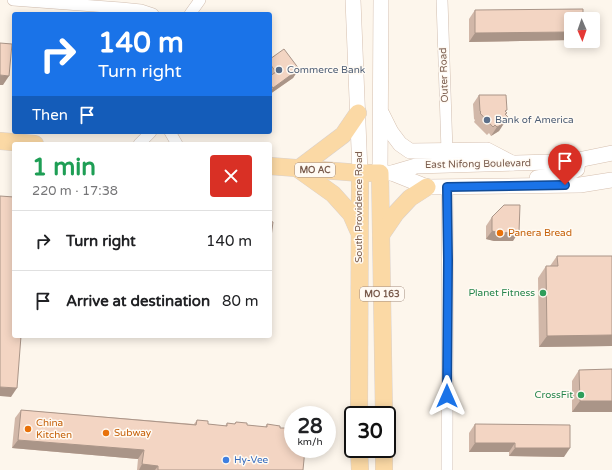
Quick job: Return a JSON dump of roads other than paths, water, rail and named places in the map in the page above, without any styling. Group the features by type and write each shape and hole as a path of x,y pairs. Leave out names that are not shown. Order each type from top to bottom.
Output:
{"main road":[{"name":"South Providence Road","path":"353,0 360,173 359,406"},
{"name":"MO 163","path":"381,0 381,113 386,173 381,235 384,406"},
{"path":"358,113 343,135 298,168 333,194 351,214 360,234"},
{"path":"381,113 391,132 400,144 410,151 486,150 514,164"},
{"path":"0,141 12,142"},
{"name":"East Nifong Boulevard","path":"272,166 360,173 386,173 416,166 514,164 578,160 612,154"},
{"path":"522,186 538,178 574,171 577,169 578,160"},
{"name":"East Nifong Boulevard","path":"386,173 427,187 580,185 612,180"},
{"path":"381,235 396,213 410,198 427,187"},
{"path":"359,458 360,470"},
{"path":"384,458 384,470"}],"street":[{"path":"13,0 121,8 147,12"},
{"path":"191,12 200,0"},
{"name":"Outer Road","path":"442,0 447,151"},
{"path":"141,142 149,134"},
{"path":"447,187 447,470"}],"place":[{"name":"Commerce Bank","path":"279,70"},
{"name":"Bank of America","path":"487,120"},
{"name":"Panera Bread","path":"500,233"},
{"name":"Planet Fitness","path":"543,293"},
{"name":"CrossFit","path":"581,395"},
{"name":"China Kitchen","path":"28,429"},
{"name":"Subway","path":"106,433"},
{"name":"Hy-Vee","path":"226,460"}]}
